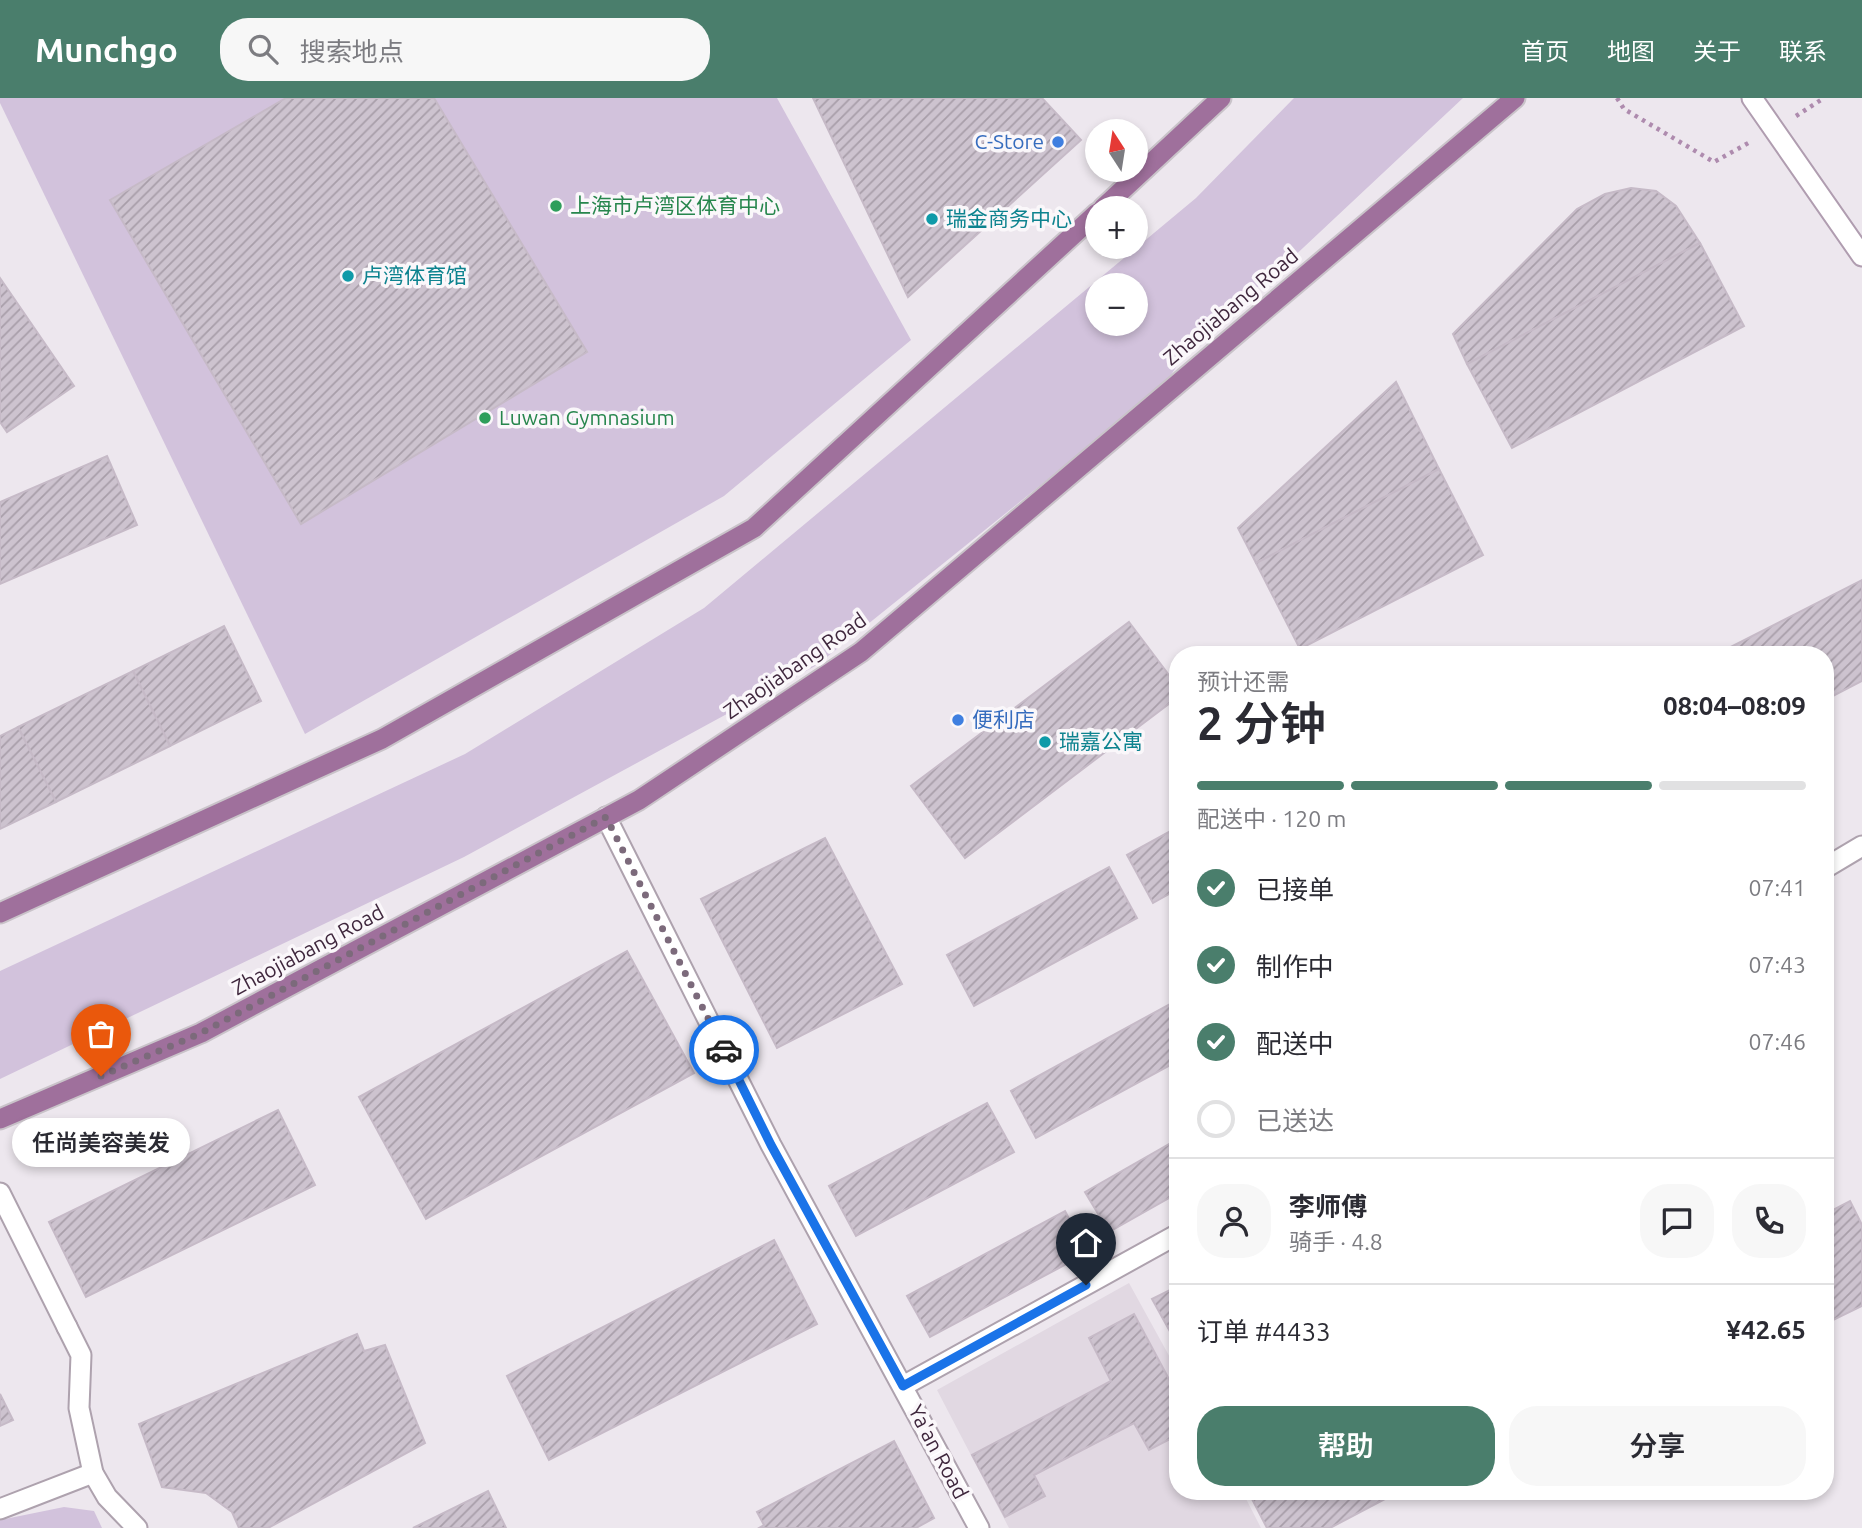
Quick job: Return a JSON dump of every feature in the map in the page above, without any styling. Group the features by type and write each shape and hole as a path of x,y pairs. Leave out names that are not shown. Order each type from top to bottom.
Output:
{"main road":[{"path":"1116,196 1221,98"},
{"name":"Zhaojiabang Road","path":"0,1119 201,1033 639,800 861,652 1515,98"},
{"path":"0,913 382,739 754,528 1085,224"}],"street":[{"path":"1752,98 1862,256"},
{"name":"Ya'an Road","path":"606,817 771,1145 979,1528"},
{"path":"1834,863 1862,846"},
{"path":"0,1193 81,1355 79,1409 93,1473 107,1497 137,1528"},
{"path":"903,1386 1169,1239"},
{"path":"0,1509 93,1473"}],"path":[{"path":"1617,98 1625,109 1714,162 1824,98"}],"shaded area":[{"name":"Luwan Gymnasium","path":"0,98 777,98 911,340 724,496 305,734 0,103"},
{"path":"1294,98 1463,98 1272,277 1203,325 1164,386 817,665 464,857 0,1079 0,971 465,754 704,608 1085,290 1085,336 1148,336 1148,273 1106,273 1123,259 1148,259 1148,238 1196,198"},
{"path":"1129,1283 1169,1356 1169,1500 1247,1500 1261,1528 1009,1528 937,1390"},
{"path":"64,1507 94,1511 102,1528 0,1528 0,1520"}],"building":[{"name":"卢湾体育馆","path":"286,98 434,98 587,352 301,524 110,200"},
{"name":"瑞金商务中心","path":"813,98 1042,98 1081,140 908,297"},
{"path":"1631,188 1656,191 1676,206 1700,243 1467,364 1453,334 1577,209 1605,194"},
{"path":"1700,243 1744,326 1512,448 1467,364"},
{"path":"0,278 74,386 7,432 0,422"},
{"path":"1396,382 1439,469 1256,563 1238,528"},
{"path":"107,456 137,525 0,584 0,502"},
{"path":"1439,469 1483,555 1306,646 1298,646 1256,563"},
{"path":"1862,580 1862,681 1834,695 1834,646 1733,646"},
{"name":"瑞嘉公寓","path":"1129,622 1169,675 1169,704 965,858 911,786"},
{"path":"224,626 261,701 170,746 133,671"},
{"path":"133,671 170,746 56,802 18,727"},
{"path":"18,727 56,802 0,829 0,736"},
{"path":"1169,832 1169,894 1153,903 1127,855"},
{"path":"825,838 902,984 777,1048 701,899"},
{"path":"1109,867 1137,918 974,1006 947,955"},
{"path":"627,951 694,1073 426,1219 359,1097"},
{"path":"1169,1005 1169,1066 1036,1138 1011,1091"},
{"path":"987,1103 1014,1152 856,1236 829,1186"},
{"path":"278,1110 315,1185 86,1297 49,1222"},
{"path":"1169,1144 1169,1198 1109,1232 1085,1192"},
{"path":"1850,1201 1862,1225 1862,1306 1834,1320 1834,1209"},
{"path":"1065,1211 1087,1253 930,1337 907,1296"},
{"path":"774,1240 817,1324 549,1460 507,1376"},
{"path":"1169,1290 1169,1330 1152,1299"},
{"path":"1134,1314 1169,1379 1169,1440 1149,1450 1134,1423 1034,1475 1045,1496 1005,1517 972,1455 1111,1381 1089,1338"},
{"path":"357,1334 364,1351 385,1345 425,1443 268,1528 239,1528 232,1512 206,1493 162,1487 139,1424"},
{"path":"0,1394 13,1420 0,1426"},
{"path":"894,1441 934,1518 916,1528 759,1528 764,1525 757,1512"},
{"path":"488,1491 506,1528 413,1528"},
{"path":"1253,1500 1383,1500 1330,1528 1267,1528"}],"way so far":[{"path":"101,1076 201,1033 606,817 724,1050"}],"place":[{"name":"C-Store","path":"1058,142"},
{"name":"上海市卢湾区体育中心","path":"556,206"},
{"name":"瑞金商务中心","path":"932,219"},
{"name":"卢湾体育馆","path":"348,276"},
{"name":"Luwan Gymnasium","path":"485,418"},
{"name":"便利店","path":"958,720"},
{"name":"瑞嘉公寓","path":"1045,742"},
{"name":"任尚美容美发","path":"101,1076"}],"route":[{"path":"724,1050 771,1145 903,1386 1086,1285"}]}
